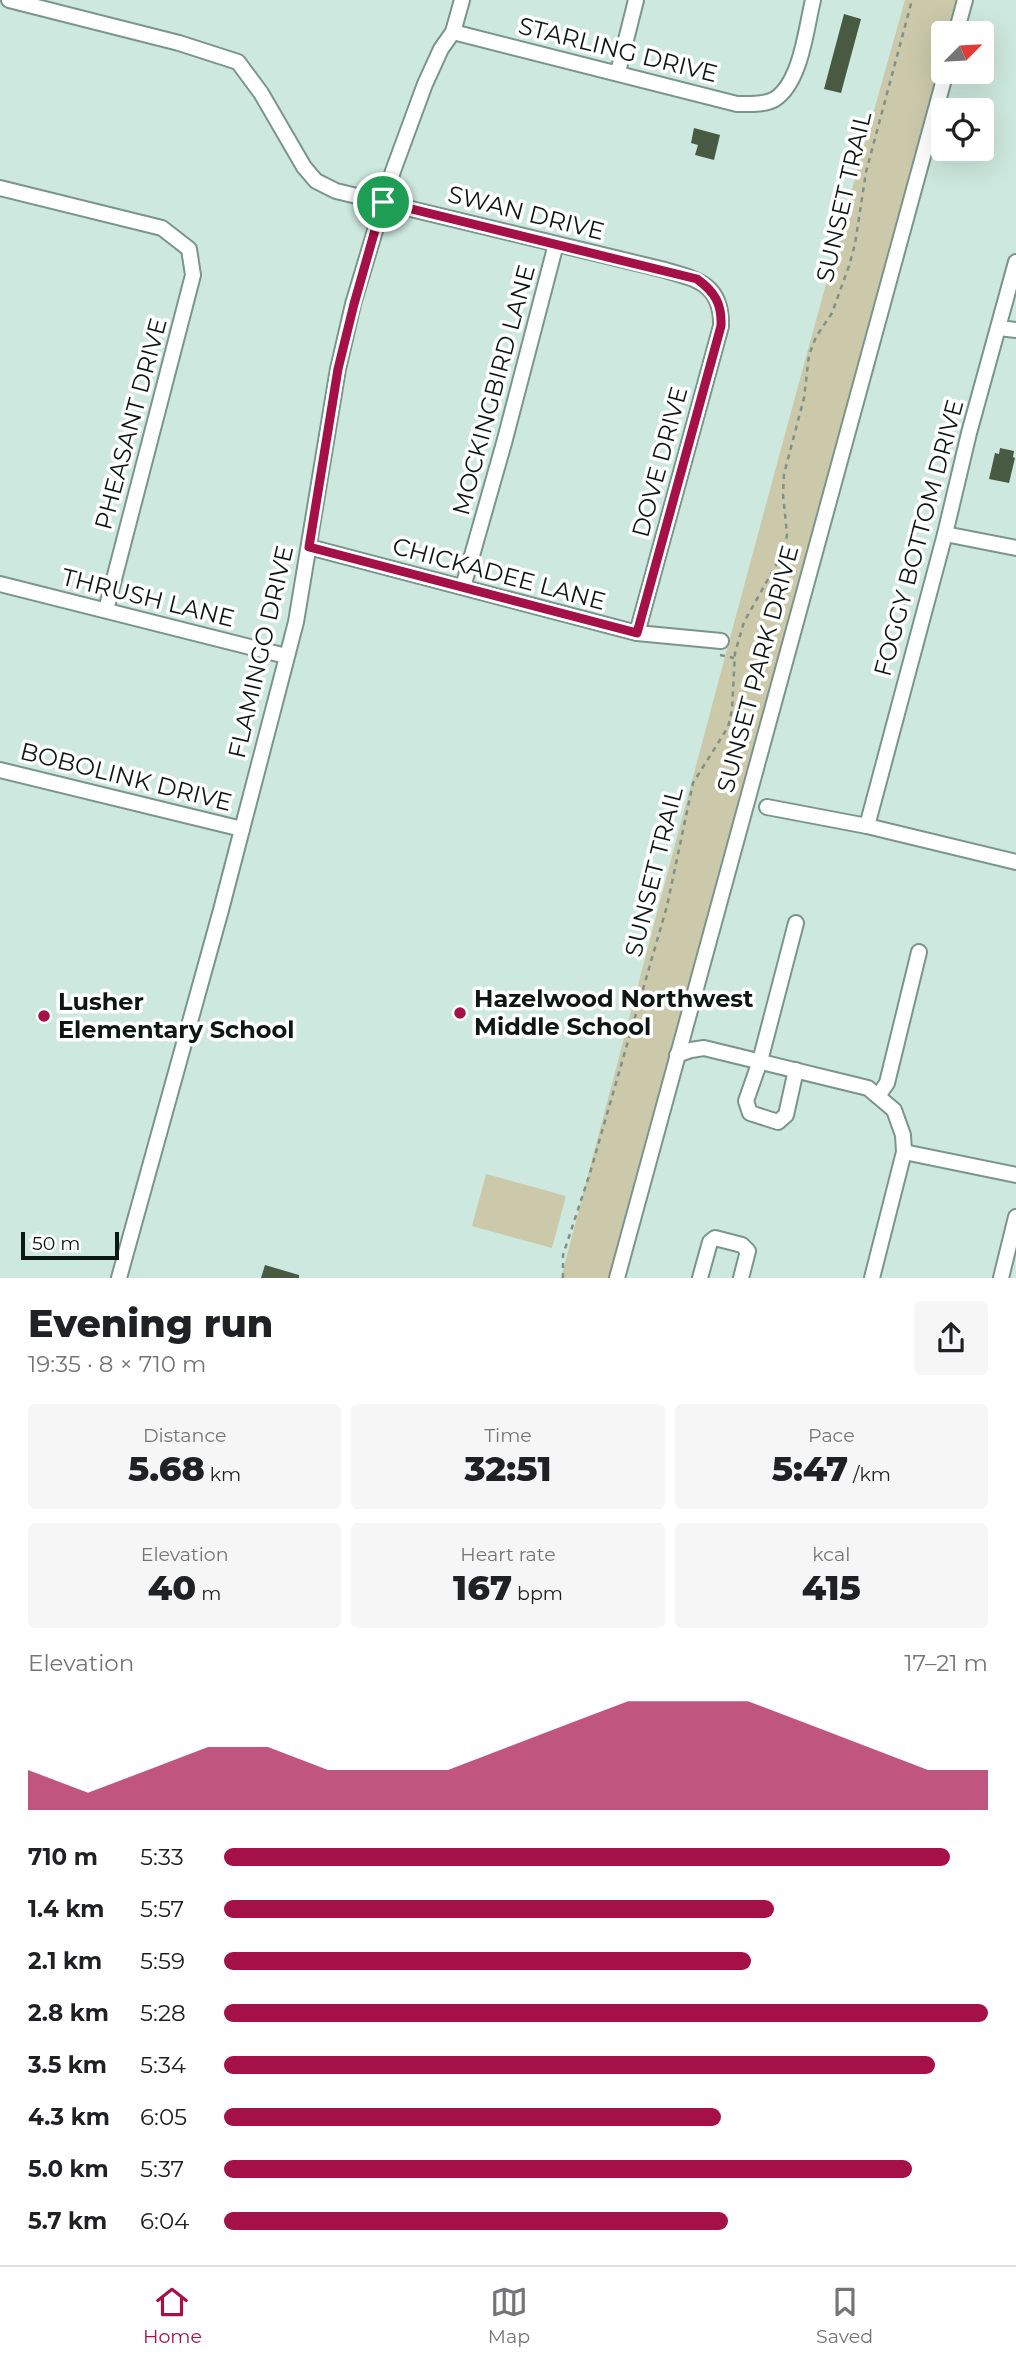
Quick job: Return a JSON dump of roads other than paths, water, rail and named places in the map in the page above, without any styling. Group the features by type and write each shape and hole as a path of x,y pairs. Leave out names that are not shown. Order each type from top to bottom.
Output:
{"street":[{"name":"SWAN DRIVE","path":"9,0 179,43 238,62 261,93 303,167 316,181 335,191 697,279 711,289 719,302"},
{"name":"FLAMINGO DRIVE","path":"119,1278 188,1032 296,622 338,369 354,304 383,202 425,84 441,49 453,32 462,0"},
{"path":"618,72 636,0"},
{"name":"STARLING DRIVE","path":"453,32 737,104 755,104 773,101 793,79 813,0"},
{"path":"959,21 965,0"},
{"name":"SUNSET PARK DRIVE","path":"617,1278 943,84"},
{"name":"PHEASANT DRIVE","path":"0,188 162,228 189,249 193,275 106,610"},
{"name":"MOCKINGBIRD LANE","path":"463,587 512,416 556,244"},
{"name":"FOGGY BOTTOM DRIVE","path":"867,826 1016,262"},
{"name":"DOVE DRIVE","path":"637,633 721,326 719,302"},
{"path":"999,327 1016,330"},
{"path":"945,534 1016,548"},
{"name":"CHICKADEE LANE","path":"309,547 637,633 721,641"},
{"name":"THRUSH LANE","path":"0,584 286,656"},
{"name":"BOBOLINK DRIVE","path":"0,770 242,829"},
{"path":"767,807 867,826 1016,862"},
{"path":"796,923 760,1061 746,1101 750,1113 778,1122 786,1115 796,1070"},
{"path":"878,1096 887,1083 919,952"},
{"path":"677,1055 704,1048 868,1088 894,1110 904,1135 904,1152 872,1278"},
{"path":"904,1152 1016,1175"},
{"path":"1001,1278 1016,1217"},
{"path":"701,1278 710,1242 715,1238 742,1245 748,1251 741,1278"}],"place":[{"name":"Hazelwood Northwest Middle School","path":"460,1013"},
{"name":"Lusher Elementary School","path":"44,1016"}]}
